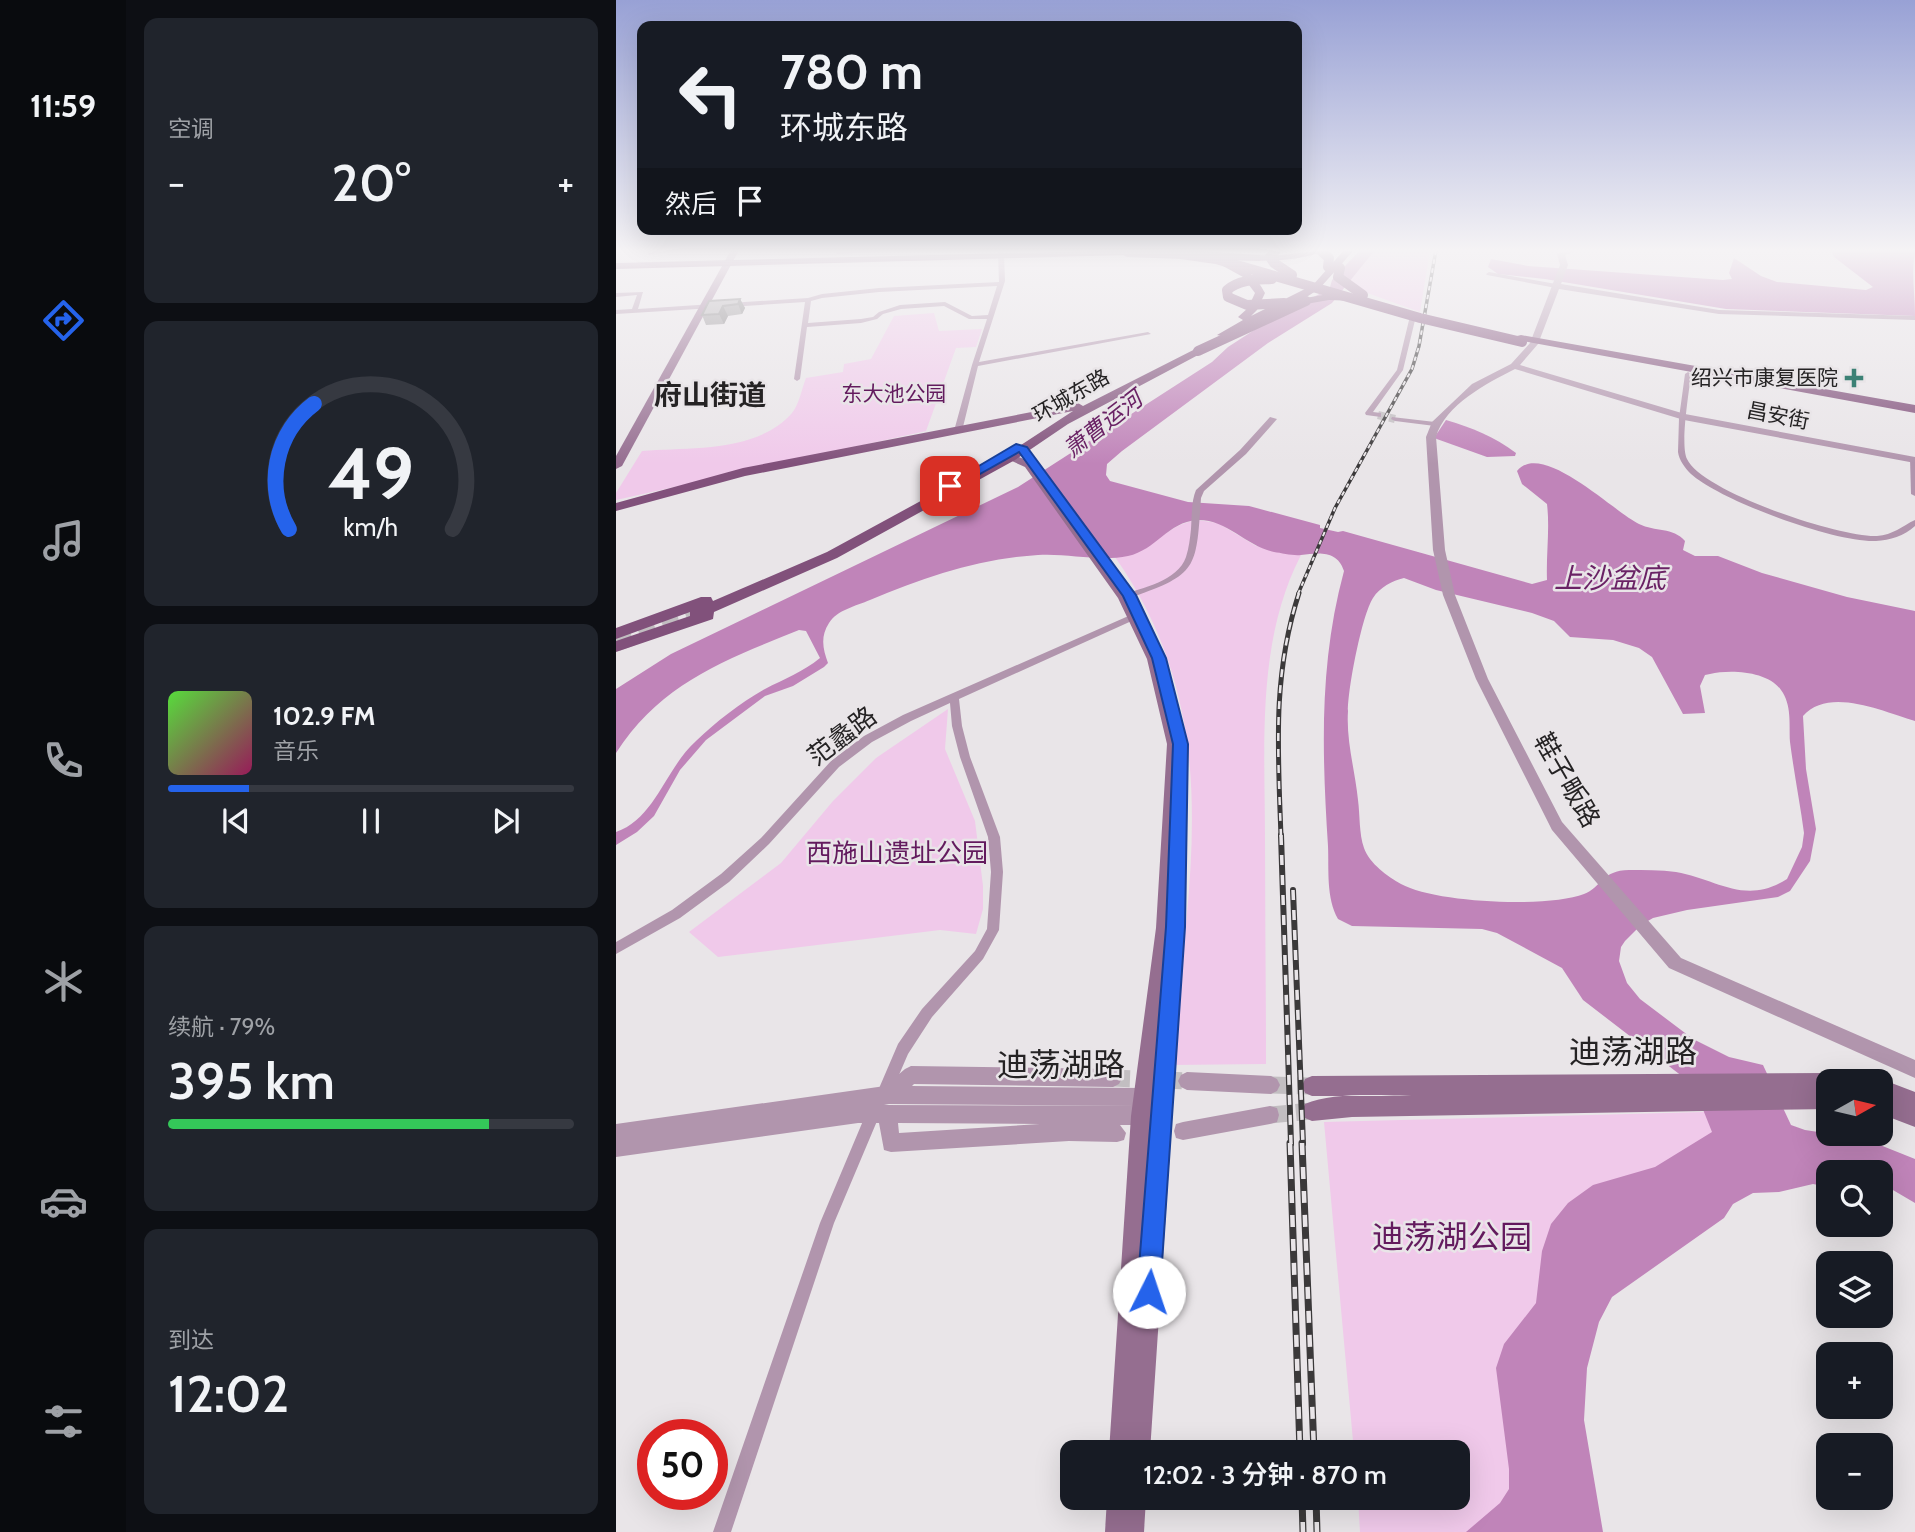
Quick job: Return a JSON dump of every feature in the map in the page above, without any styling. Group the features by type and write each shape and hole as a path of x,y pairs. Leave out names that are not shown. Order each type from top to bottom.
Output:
{"main road":[{"path":"616,456 692,321"},
{"path":"616,466 692,321"},
{"path":"1093,402 1123,381 1240,321"},
{"name":"环城东路","path":"1125,387 1248,321"},
{"name":"环城东路","path":"695,612 813,564 1015,452 1061,420 1093,402 1256,321"},
{"path":"1198,351 1262,321"},
{"path":"616,508 743,472 1072,409 1120,396 1263,321"},
{"path":"1438,321 1688,373 1915,415"},
{"path":"1450,321 1528,341 1915,409"},
{"path":"616,513 744,478 988,430 1061,420"},
{"path":"1015,452 1031,465 1125,594 1159,658 1181,744 1175,927 1149,1105 1136,1440"},
{"path":"616,634 687,608 837,542 863,536"},
{"path":"616,647 696,620 766,590 842,555 863,536"},
{"path":"1123,1440 1149,1105 1166,928 1175,744 1154,659 1125,594"},
{"name":"迪荡湖路","path":"1312,1086 1816,1083"},
{"path":"1894,1094 1915,1102"},
{"name":"迪荡湖路","path":"1312,1111 1365,1107 1816,1099"},
{"path":"1894,1109 1915,1116"},
{"path":"1118,1532 1119,1510"},
{"path":"1131,1532 1132,1510"}],"street":[{"path":"797,379 806,321"},
{"path":"806,325 855,321"},
{"path":"958,431 990,321"},
{"path":"1378,415 1369,413 1399,369 1412,321"},
{"path":"1395,419 1435,424 1475,386 1514,366 1538,321"},
{"path":"975,365 1149,334"},
{"name":"昌安街","path":"1514,366 1684,417 1914,459"},
{"path":"1688,373 1682,458 1692,474 1786,520 1863,539 1906,532 1915,522"},
{"path":"1125,594 1169,582 1183,572 1193,549 1200,490 1243,452 1273,419"},
{"name":"鞋子畈路","path":"1435,424 1431,437 1439,550 1449,595 1482,679 1557,825 1675,963 1915,1069"},
{"path":"1914,459 1915,494"},
{"name":"范蠡路","path":"616,948 676,914 726,878 846,756 897,723 1133,617"},
{"path":"722,1532 827,1223 883,1105 903,1049 927,1013 979,955 993,930 997,872 994,837 965,757 957,726 954,696"},
{"name":"迪荡湖路","path":"616,1148 858,1114 883,1105 911,1075 1113,1078"},
{"path":"1187,1081 1271,1086"},
{"path":"883,1105 891,1143 1069,1132 1117,1133"},
{"name":"迪荡湖路","path":"616,1133 883,1105 1149,1105"},
{"path":"1183,1131 1270,1115"}],"green space":[{"name":"东大池公园","path":"891,321 936,321 939,331 982,329 976,347 956,348 926,431 616,500 616,493 642,451 722,446 761,435 792,413 806,378 843,372 844,364 871,359"},
{"path":"1197,520 1218,523 1256,546 1301,555 1276,623 1266,694 1266,1064 1171,1065 1191,867 1192,803 1187,740 1174,679 1151,618 1115,557 1138,551 1175,528"},
{"name":"西施山遗址公园","path":"948,709 945,749 975,821 983,886 983,909 976,934 940,930 718,957 689,932 781,863 833,801 876,758"},
{"name":"迪荡湖公园","path":"1705,1112 1719,1149 1574,1247 1558,1532 1360,1532 1359,1510 1470,1510 1470,1440 1353,1440 1324,1122"}],"water":[{"name":"上沙盆底","path":"1268,321 1302,321 1268,343 1122,451 1107,464 1106,475 1110,481 1188,502 1249,506 1320,525 1320,528 1343,531 1532,584 1547,580 1547,504 1522,484 1517,471 1528,464 1543,465 1578,481 1639,524 1675,534 1685,541 1683,550 1695,556 1718,556 1762,573 1847,597 1915,611 1915,721 1842,702 1814,707 1803,716 1806,769 1816,829 1810,861 1790,891 1778,897 1687,910 1653,918 1641,925 1625,941 1621,947 1619,961 1627,983 1640,999 1693,1039 1729,1057 1763,1065 1791,1125 1816,1132 1816,1146 1882,1146 1915,1159 1915,1203 1893,1190 1893,1160 1816,1160 1816,1185 1779,1192 1753,1193 1733,1204 1724,1218 1612,1297 1599,1322 1587,1368 1584,1420 1603,1532 1466,1532 1500,1503 1509,1489 1509,1469 1496,1368 1504,1344 1536,1303 1542,1251 1551,1224 1568,1203 1593,1185 1655,1167 1712,1132 1698,1097 1687,1080 1583,1000 1562,968 1497,933 1482,929 1352,926 1338,919 1329,884 1324,777 1326,674 1344,571 1337,559 1327,554 1295,555 1274,552 1218,524 1197,520 1178,526 1147,548 1128,556 1106,558 1038,555 994,560 932,577 853,606 832,619 826,628 823,643 828,663 793,686 765,696 706,740 680,770 654,816 637,832 616,845 616,832 641,816 685,752 704,734 746,700 820,658 806,631 799,630 720,664 674,691 653,708 616,753 616,689 671,654 1018,487 1212,362 1228,347","holes":["1404,578 1436,590 1532,613 1554,621 1570,637 1613,640 1639,648 1652,657 1683,714 1705,713 1700,686 1705,675 1718,672 1748,673 1767,679 1781,690 1788,708 1790,742 1804,833 1802,847 1787,879 1772,887 1744,890 1676,872 1629,870 1607,876 1584,894 1545,901 1519,902 1439,896 1401,884 1374,864 1366,854 1361,837 1348,722 1353,670 1360,635 1373,598 1391,583"]},
{"path":"1446,420 1491,437 1516,453 1515,456 1487,457 1434,438"}],"tunnel":[{"path":"1378,415 1395,419"},
{"path":"616,643 696,614"},
{"path":"1113,1078 1187,1081"},
{"path":"1271,1085 1312,1086"},
{"path":"1270,1115 1312,1111"}],"railway":[{"path":"1298,594 1335,508 1412,369 1423,321"},
{"path":"1281,837 1278,744 1281,684 1284,654 1299,593"},
{"path":"1281,835 1291,1144"},
{"path":"1293,890 1303,1144"},
{"path":"1290,1143 1300,1440"},
{"path":"1302,1143 1314,1440"},
{"path":"1302,1510 1303,1532"},
{"path":"1316,1510 1317,1532"}],"place":[{"name":"绍兴市康复医院","path":"1854,378"}],"district":[{"name":"府山街道","path":"710,395"}],"route":[{"path":"950,486 1020,446 1023,449 1130,595 1159,658 1181,744 1175,927 1149,1292"}],"water label":[{"name":"萧曹运河","path":"1103,424"}]}
